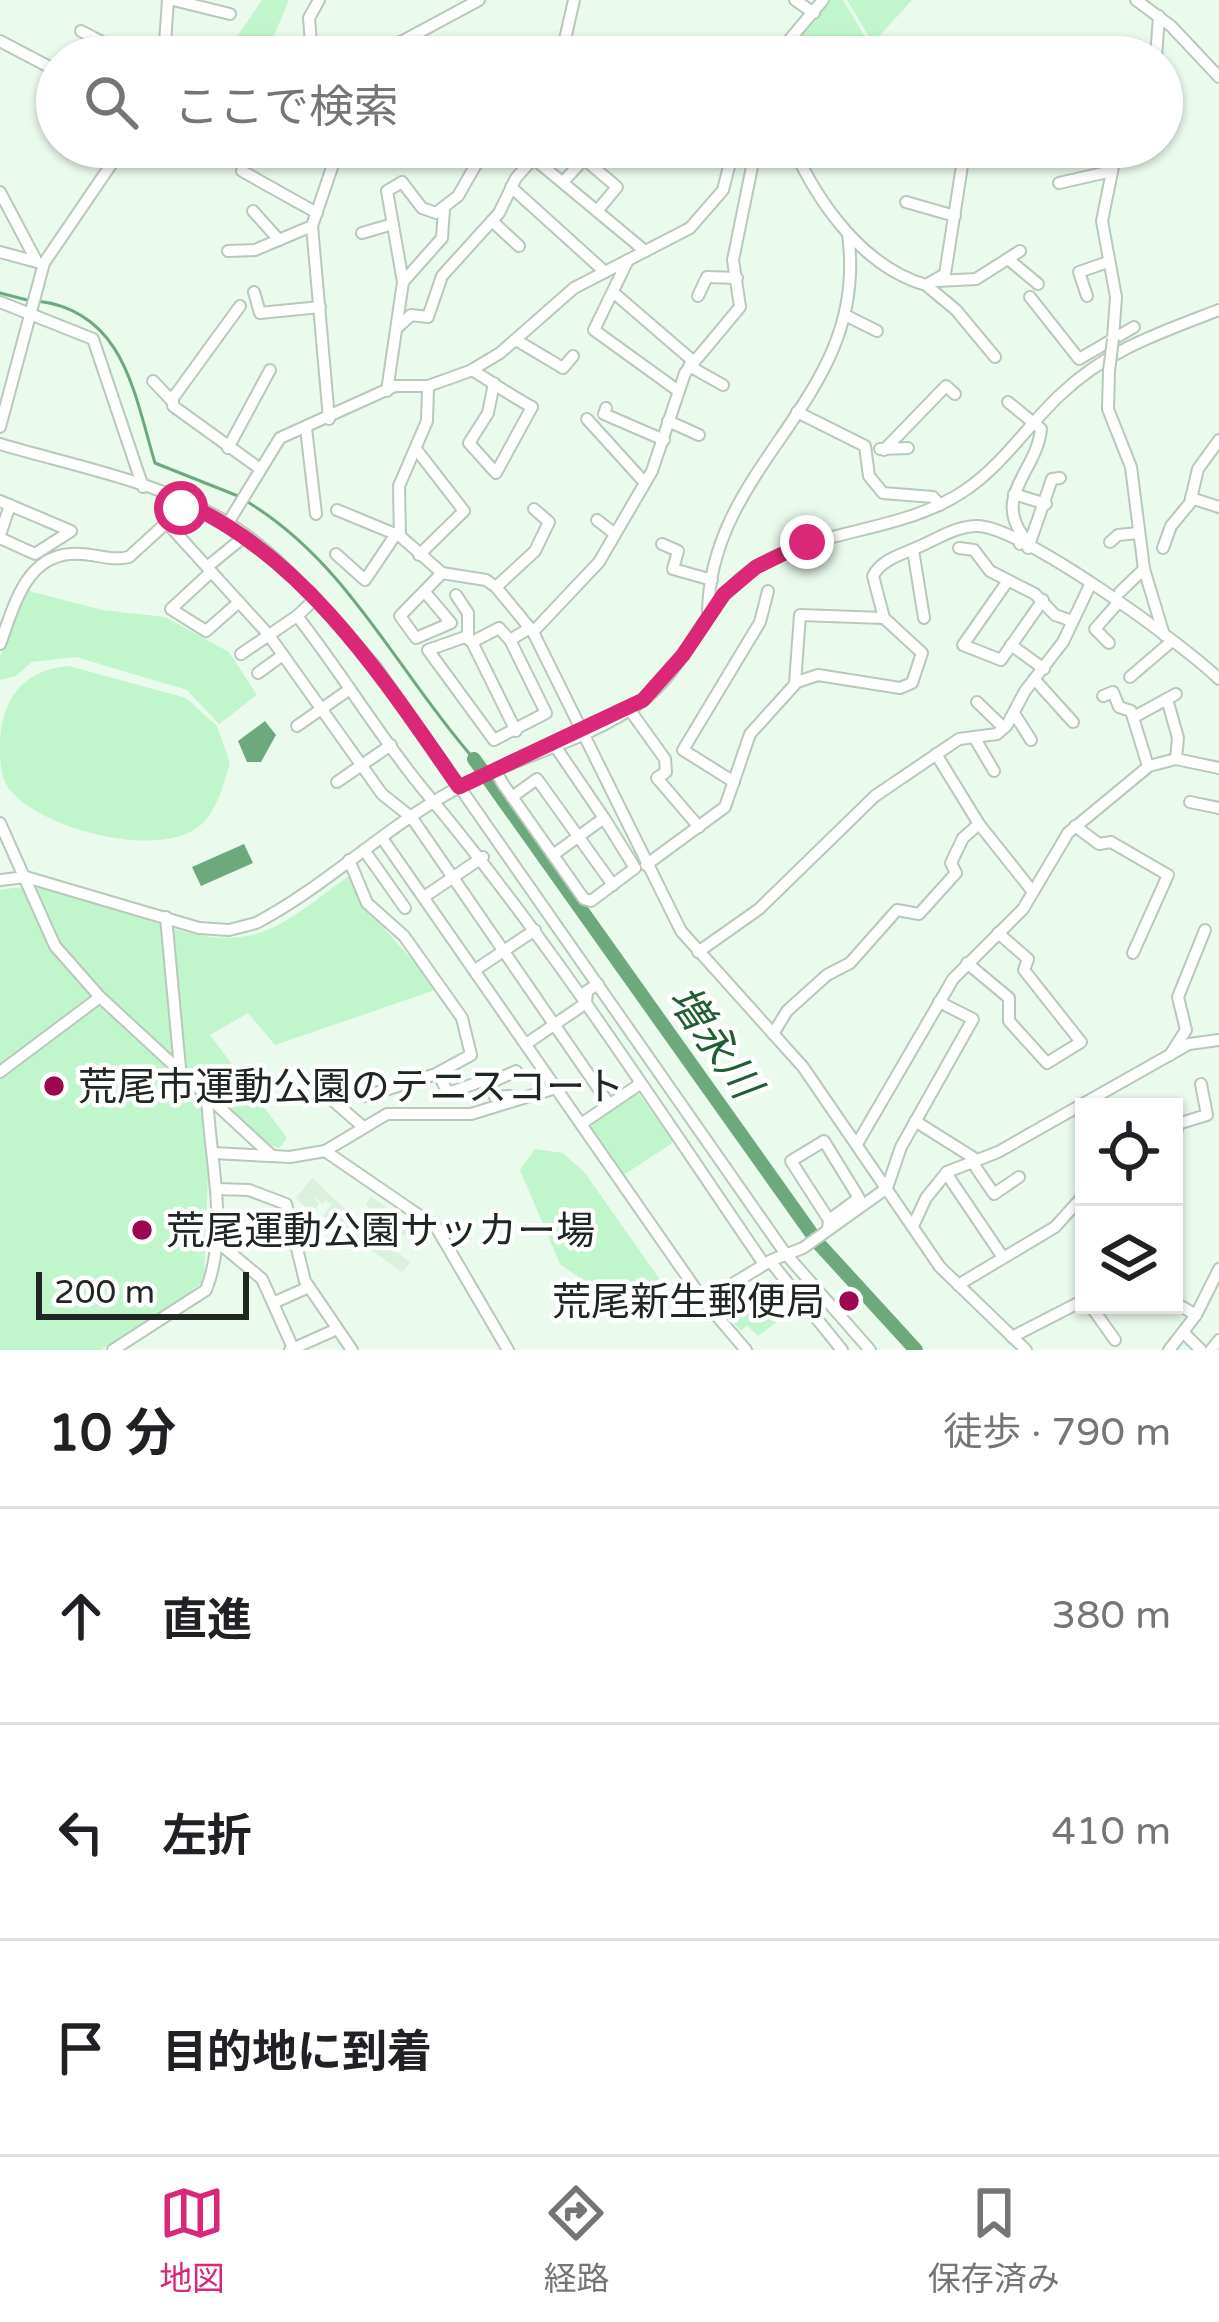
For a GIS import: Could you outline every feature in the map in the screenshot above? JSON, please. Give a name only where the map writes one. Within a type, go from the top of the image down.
[{"type":"street","points":[[167,36],[171,0],[230,14]]},
{"type":"street","points":[[310,36],[309,18],[319,0]]},
{"type":"street","points":[[412,36],[479,0]]},
{"type":"street","points":[[566,36],[574,0]]},
{"type":"street","points":[[795,0],[814,13]]},
{"type":"street","points":[[794,36],[823,0]]},
{"type":"street","points":[[1136,0],[1155,8],[1181,36]]},
{"type":"street","points":[[81,31],[90,36]]},
{"type":"street","points":[[1183,38],[1219,77]]},
{"type":"street","points":[[0,41],[36,60]]},
{"type":"street","points":[[40,262],[108,168]]},
{"type":"street","points":[[329,419],[312,226],[335,168]]},
{"type":"street","points":[[403,282],[442,238],[444,209],[474,168]]},
{"type":"street","points":[[397,328],[411,315],[428,317],[442,276],[492,221],[526,168]]},
{"type":"street","points":[[545,168],[645,251]]},
{"type":"street","points":[[562,182],[575,168]]},
{"type":"street","points":[[595,168],[617,187],[597,211]]},
{"type":"street","points":[[228,523],[271,446],[387,391],[428,386],[472,370],[516,340],[574,288],[705,216],[723,190],[729,168]]},
{"type":"street","points":[[509,640],[532,630],[599,562],[645,483],[691,363],[740,307],[733,260],[752,168]]},
{"type":"street","points":[[802,168],[848,235],[885,264],[932,283],[994,351]]},
{"type":"street","points":[[932,283],[945,274],[960,168]]},
{"type":"street","points":[[1113,168],[1102,220],[1116,297],[1108,409],[1131,467],[1144,569],[1168,638]]},
{"type":"street","points":[[242,171],[317,213]]},
{"type":"street","points":[[1059,183],[1112,171]]},
{"type":"street","points":[[387,391],[403,282],[387,201],[394,184],[409,185],[429,212],[444,209]]},
{"type":"street","points":[[512,187],[605,272]]},
{"type":"street","points":[[0,192],[40,262],[0,427]]},
{"type":"street","points":[[906,202],[955,217]]},
{"type":"street","points":[[253,211],[279,240]]},
{"type":"street","points":[[492,221],[519,246]]},
{"type":"street","points":[[362,233],[393,224]]},
{"type":"street","points":[[228,251],[255,250],[312,226]]},
{"type":"street","points":[[708,615],[712,580],[740,506],[779,433],[814,393],[848,316],[854,277],[848,235]]},
{"type":"street","points":[[932,283],[976,279],[1019,251]]},
{"type":"street","points":[[0,252],[40,262]]},
{"type":"street","points":[[628,260],[594,330],[677,390]]},
{"type":"street","points":[[1008,260],[1038,284]]},
{"type":"street","points":[[1087,296],[1079,272],[1108,262]]},
{"type":"street","points":[[698,296],[707,277],[737,278]]},
{"type":"street","points":[[254,292],[260,313],[320,307]]},
{"type":"street","points":[[614,293],[691,363],[723,385]]},
{"type":"street","points":[[1030,297],[1079,359],[1134,327]]},
{"type":"street","points":[[0,302],[30,308],[93,339],[143,487]]},
{"type":"street","points":[[173,402],[240,306]]},
{"type":"street","points":[[0,880],[26,877],[216,931],[243,927],[277,912],[459,787],[629,710],[662,683],[708,615],[742,578],[780,554],[940,505],[980,480],[1032,425],[1120,348],[1219,310]]},
{"type":"street","points":[[848,316],[877,332]]},
{"type":"street","points":[[516,340],[563,368],[573,356]]},
{"type":"street","points":[[228,448],[270,370]]},
{"type":"street","points":[[472,370],[532,406],[496,473]]},
{"type":"street","points":[[884,450],[950,390],[938,375]]},
{"type":"street","points":[[153,381],[190,423],[259,468]]},
{"type":"street","points":[[494,383],[488,412],[469,443],[507,484]]},
{"type":"street","points":[[367,578],[398,535],[404,504],[399,486],[427,421],[428,386]]},
{"type":"street","points":[[1008,402],[1041,429],[1040,443],[1014,494],[1010,518],[1024,546]]},
{"type":"street","points":[[797,412],[866,446],[908,448]]},
{"type":"street","points":[[604,414],[664,440]]},
{"type":"street","points":[[587,419],[645,483]]},
{"type":"street","points":[[668,421],[700,435]]},
{"type":"street","points":[[306,428],[316,514]]},
{"type":"street","points":[[1163,548],[1191,498],[1198,469],[1219,440]]},
{"type":"street","points":[[0,444],[143,487],[228,523],[314,600],[375,666],[785,1252],[870,1350]]},
{"type":"street","points":[[866,446],[869,476],[883,493],[933,497],[940,505]]},
{"type":"street","points":[[416,449],[475,520]]},
{"type":"street","points":[[1024,546],[1046,504],[1052,479],[1060,478]]},
{"type":"street","points":[[1014,494],[1046,504]]},
{"type":"street","points":[[1191,498],[1219,507]]},
{"type":"street","points":[[5,503],[71,531],[34,554],[0,536],[5,503]]},
{"type":"street","points":[[0,644],[19,592],[43,562],[59,554],[129,557],[187,504]]},
{"type":"street","points":[[419,555],[463,507]]},
{"type":"street","points":[[337,509],[398,535],[442,573],[496,587],[532,630],[646,865],[698,952],[773,1034],[958,1285],[1026,1350]]},
{"type":"street","points":[[496,587],[535,551],[549,522],[534,509]]},
{"type":"street","points":[[597,520],[615,534]]},
{"type":"street","points":[[166,523],[268,635],[382,794],[412,818],[609,1104]]},
{"type":"street","points":[[646,865],[725,806],[757,722],[795,683],[818,675],[900,688],[913,683],[922,653],[884,618],[876,602],[873,576],[883,563],[976,526],[1024,546],[1119,598],[1219,680]]},
{"type":"street","points":[[1110,542],[1118,535],[1139,532]]},
{"type":"street","points":[[239,602],[206,631],[171,609],[245,536]]},
{"type":"street","points":[[662,544],[678,551],[673,569],[712,580]]},
{"type":"street","points":[[959,548],[974,550],[1007,582],[1043,600],[1055,615],[1072,621]]},
{"type":"street","points":[[913,550],[924,618]]},
{"type":"street","points":[[336,554],[378,589]]},
{"type":"street","points":[[1109,643],[1095,629],[1144,569]]},
{"type":"street","points":[[424,591],[451,623],[416,638],[400,616],[424,591],[442,573]]},
{"type":"street","points":[[1007,582],[963,645],[1001,660],[1043,600]]},
{"type":"street","points":[[698,952],[759,909],[861,807],[959,739],[997,734],[1004,728],[1090,585]]},
{"type":"street","points":[[734,782],[683,750],[742,656],[768,591]]},
{"type":"street","points":[[456,595],[468,613],[470,640],[516,731]]},
{"type":"street","points":[[241,654],[314,600]]},
{"type":"street","points":[[795,683],[800,614],[884,618]]},
{"type":"street","points":[[297,616],[391,745],[483,857],[767,1262],[842,1350]]},
{"type":"street","points":[[499,628],[509,640],[545,718],[494,740],[428,650],[499,628]]},
{"type":"street","points":[[1130,676],[1168,638]]},
{"type":"street","points":[[1012,645],[1044,668]]},
{"type":"street","points":[[258,673],[283,655]]},
{"type":"street","points":[[534,688],[556,676]]},
{"type":"street","points":[[1035,680],[1072,722]]},
{"type":"street","points":[[297,726],[350,689]]},
{"type":"street","points":[[1103,696],[1113,692],[1119,707],[1134,717],[1148,766]]},
{"type":"street","points":[[1134,717],[1171,696],[1178,738],[1176,760]]},
{"type":"street","points":[[977,702],[1004,728]]},
{"type":"street","points":[[629,710],[664,759],[666,772],[656,778],[699,827]]},
{"type":"street","points":[[1015,716],[1031,740]]},
{"type":"street","points":[[974,737],[994,771]]},
{"type":"street","points":[[338,782],[391,745]]},
{"type":"street","points":[[496,772],[584,899],[591,901],[634,863],[555,746]]},
{"type":"street","points":[[936,754],[979,824],[1033,892]]},
{"type":"street","points":[[857,1144],[939,1002],[1033,892],[1075,826],[1148,766],[1176,760],[1219,768]]},
{"type":"street","points":[[512,797],[565,764]]},
{"type":"street","points":[[537,779],[613,885]]},
{"type":"street","points":[[1190,802],[1219,808]]},
{"type":"street","points":[[554,855],[604,818]]},
{"type":"street","points":[[0,824],[55,946],[100,997],[271,1155]]},
{"type":"street","points":[[773,1034],[787,1011],[827,975],[850,963],[897,910],[919,914],[956,874],[950,863],[963,838],[979,824]]},
{"type":"street","points":[[1075,826],[1099,844],[1111,842],[1168,875],[1133,953]]},
{"type":"street","points":[[382,838],[704,1301],[746,1350]]},
{"type":"street","points":[[364,850],[405,908]]},
{"type":"street","points":[[424,897],[483,857]]},
{"type":"street","points":[[349,860],[367,903],[404,936],[462,1018],[471,1055],[438,1073],[366,1096]]},
{"type":"street","points":[[166,916],[180,1068]]},
{"type":"street","points":[[1170,1054],[1186,1030],[1178,997],[1205,929]]},
{"type":"street","points":[[475,970],[535,930]]},
{"type":"street","points":[[998,933],[1028,959],[1009,998],[1009,1021],[1046,1063],[1081,1042],[1024,970]]},
{"type":"street","points":[[967,964],[1009,998]]},
{"type":"street","points":[[586,1004],[587,991],[598,984]]},
{"type":"street","points":[[0,1072],[100,997]]},
{"type":"street","points":[[827,1228],[887,1188],[915,1121],[973,1019],[939,1002]]},
{"type":"street","points":[[526,1044],[586,1004]]},
{"type":"street","points":[[913,1226],[926,1198],[946,1173],[1189,1044],[1219,1040]]},
{"type":"street","points":[[490,1083],[517,1071]]},
{"type":"street","points":[[438,1073],[448,1093],[488,1079],[495,1096],[519,1093],[524,1098]]},
{"type":"street","points":[[581,1124],[640,1084]]},
{"type":"street","points":[[1183,1122],[1208,1114],[1201,1084]]},
{"type":"street","points":[[399,1085],[406,1111]]},
{"type":"street","points":[[213,1153],[325,1151],[362,1126],[406,1111],[471,1114],[556,1088]]},
{"type":"street","points":[[113,1350],[206,1290],[216,1189],[206,1093]]},
{"type":"street","points":[[330,1098],[362,1126]]},
{"type":"street","points":[[915,1121],[974,1161],[994,1194],[1018,1177]]},
{"type":"street","points":[[704,1301],[785,1252],[803,1248],[827,1228],[859,1198],[824,1141],[791,1161],[827,1228]]},
{"type":"street","points":[[325,1151],[436,1227],[508,1350]]},
{"type":"street","points":[[946,1173],[1002,1256]]},
{"type":"street","points":[[216,1189],[249,1190],[286,1204],[309,1287],[352,1350]]},
{"type":"street","points":[[958,1285],[1055,1228],[1075,1205]]},
{"type":"street","points":[[1070,1211],[1075,1213]]},
{"type":"street","points":[[214,1239],[262,1280],[291,1349],[337,1329]]},
{"type":"street","points":[[1169,1350],[1196,1315],[1219,1269]]},
{"type":"street","points":[[273,1303],[309,1287]]},
{"type":"street","points":[[1183,1307],[1196,1315]]},
{"type":"street","points":[[1012,1337],[1075,1308]]},
{"type":"street","points":[[1096,1314],[1115,1340]]},
{"type":"street","points":[[1184,1333],[1201,1350]]},
{"type":"street","points":[[1211,1350],[1219,1340]]},
{"type":"shaded area","points":[[262,0],[289,0],[274,36],[237,36]]},
{"type":"shaded area","points":[[826,0],[843,0],[865,36],[797,36]]},
{"type":"shaded area","points":[[847,0],[912,0],[879,36],[869,36]]},
{"type":"shaded area","points":[[25,590],[102,610],[165,617],[229,652],[257,695],[219,724],[187,690],[76,657],[32,662],[16,676],[0,680],[0,657]]},
{"type":"shaded area","points":[[69,666],[186,698],[217,726],[230,763],[217,802],[204,822],[185,834],[161,840],[103,836],[47,817],[9,789],[2,773],[0,745],[10,701],[39,673]]},
{"type":"shaded area","points":[[265,721],[276,735],[261,762],[247,762],[238,741]]},
{"type":"shaded area","points":[[244,844],[253,863],[201,886],[192,867]]},
{"type":"shaded area","points":[[352,874],[363,905],[438,989],[275,1045],[248,1013],[210,1035],[287,1138],[279,1148],[270,1145],[211,1091],[204,1281],[159,1316],[101,1350],[0,1350],[0,890],[64,892],[162,925],[225,938],[256,934],[281,924]]},
{"type":"shaded area","points":[[636,1090],[674,1142],[622,1176],[585,1122]]},
{"type":"shaded area","points":[[535,1149],[563,1153],[585,1173],[670,1294],[652,1302],[609,1282],[588,1284],[560,1264],[520,1170]]},
{"type":"shaded area","points":[[312,1178],[359,1222],[370,1209],[366,1204],[371,1196],[415,1228],[406,1237],[383,1221],[374,1233],[410,1263],[402,1272],[323,1216],[331,1205],[326,1200],[322,1204],[311,1193],[319,1204],[312,1213],[296,1198]]},
{"type":"shaded area","points":[[741,1287],[750,1300],[760,1292],[782,1318],[758,1336],[747,1325],[741,1331],[724,1312],[741,1301],[734,1291]]},
{"type":"waterway","points":[[0,293],[27,300]]},
{"type":"waterway","points":[[37,301],[66,308],[107,338],[131,384],[155,463],[238,496]]},
{"type":"waterway","points":[[246,501],[282,526],[343,587],[474,759]]},
{"type":"waterway","name":"増永川","points":[[474,759],[819,1244],[916,1350]]},
{"type":"place","name":"荒尾市運動公園のテニスコート","points":[[54,1086]]},
{"type":"place","name":"荒尾運動公園サッカー場","points":[[142,1230]]},
{"type":"place","name":"荒尾新生郵便局","points":[[849,1301]]},
{"type":"route","points":[[181,508],[187,504],[228,523],[314,600],[375,666],[459,787],[608,721],[643,700],[662,683],[724,594],[756,567],[807,542]]}]
